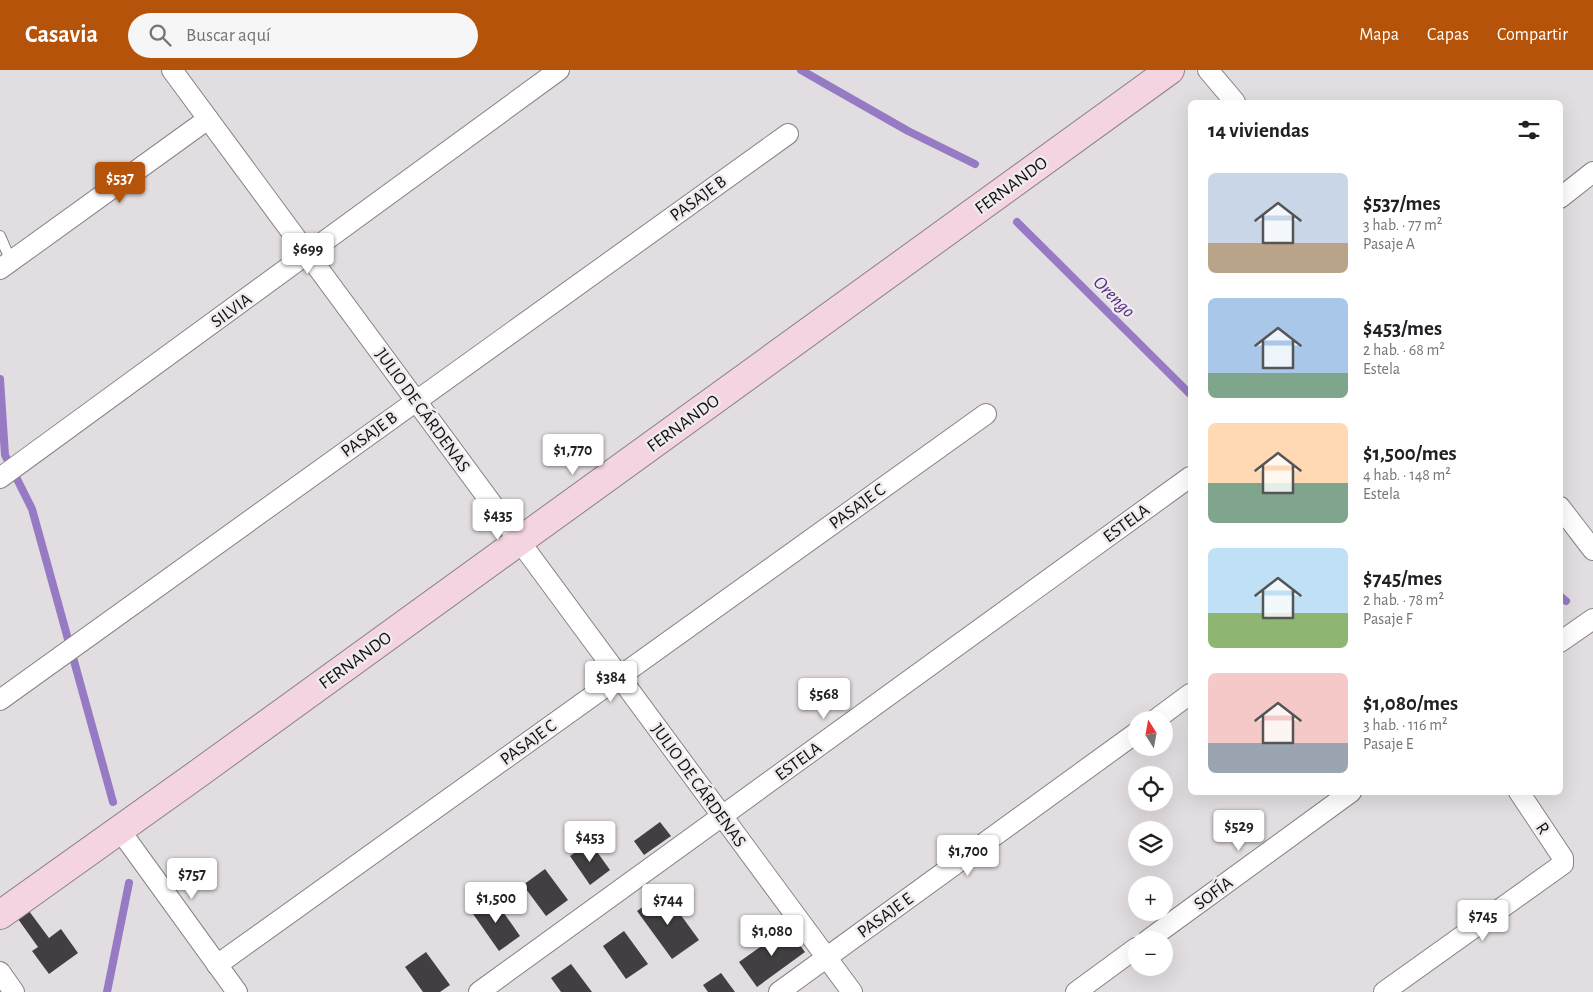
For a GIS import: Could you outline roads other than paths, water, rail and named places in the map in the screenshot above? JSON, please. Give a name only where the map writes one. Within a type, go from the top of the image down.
[{"type":"street","name":"JULIO DE CÁRDENAS","points":[[172,70],[852,992]]},
{"type":"street","name":"SILVIA","points":[[0,478],[560,70]]},
{"type":"street","name":"FERNANDO","points":[[0,914],[199,773],[1170,70]]},
{"type":"street","points":[[1208,70],[1233,100]]},
{"type":"street","points":[[6,265],[208,119]]},
{"type":"street","name":"PASAJE B","points":[[0,700],[788,134]]},
{"type":"street","points":[[1563,196],[1593,172]]},
{"type":"street","name":"PASAJE C","points":[[217,965],[986,414]]},
{"type":"street","name":"ESTELA","points":[[479,992],[1188,478]]},
{"type":"street","points":[[1563,511],[1593,550]]},
{"type":"street","points":[[1563,640],[1593,619]]},
{"type":"street","points":[[1167,711],[1188,695]]},
{"type":"street","name":"PASAJE E","points":[[779,992],[1128,739]]},
{"type":"street","name":"SOFÍA","points":[[1160,931],[1347,795]]},
{"type":"street","name":"R","points":[[1384,992],[1563,864],[1563,858],[1521,795]]},
{"type":"street","points":[[118,829],[237,992]]},
{"type":"street","points":[[1076,992],[1128,954]]},
{"type":"street","points":[[0,972],[14,992]]},
{"type":"lane","points":[[0,236],[6,265]]},
{"type":"waterway","name":"Orengo","points":[[801,70],[908,131],[975,164]]},
{"type":"waterway","name":"Orengo","points":[[1017,222],[1188,392]]},
{"type":"waterway","points":[[0,379],[5,455],[32,509],[113,802]]},
{"type":"waterway","points":[[107,992],[129,883]]}]
